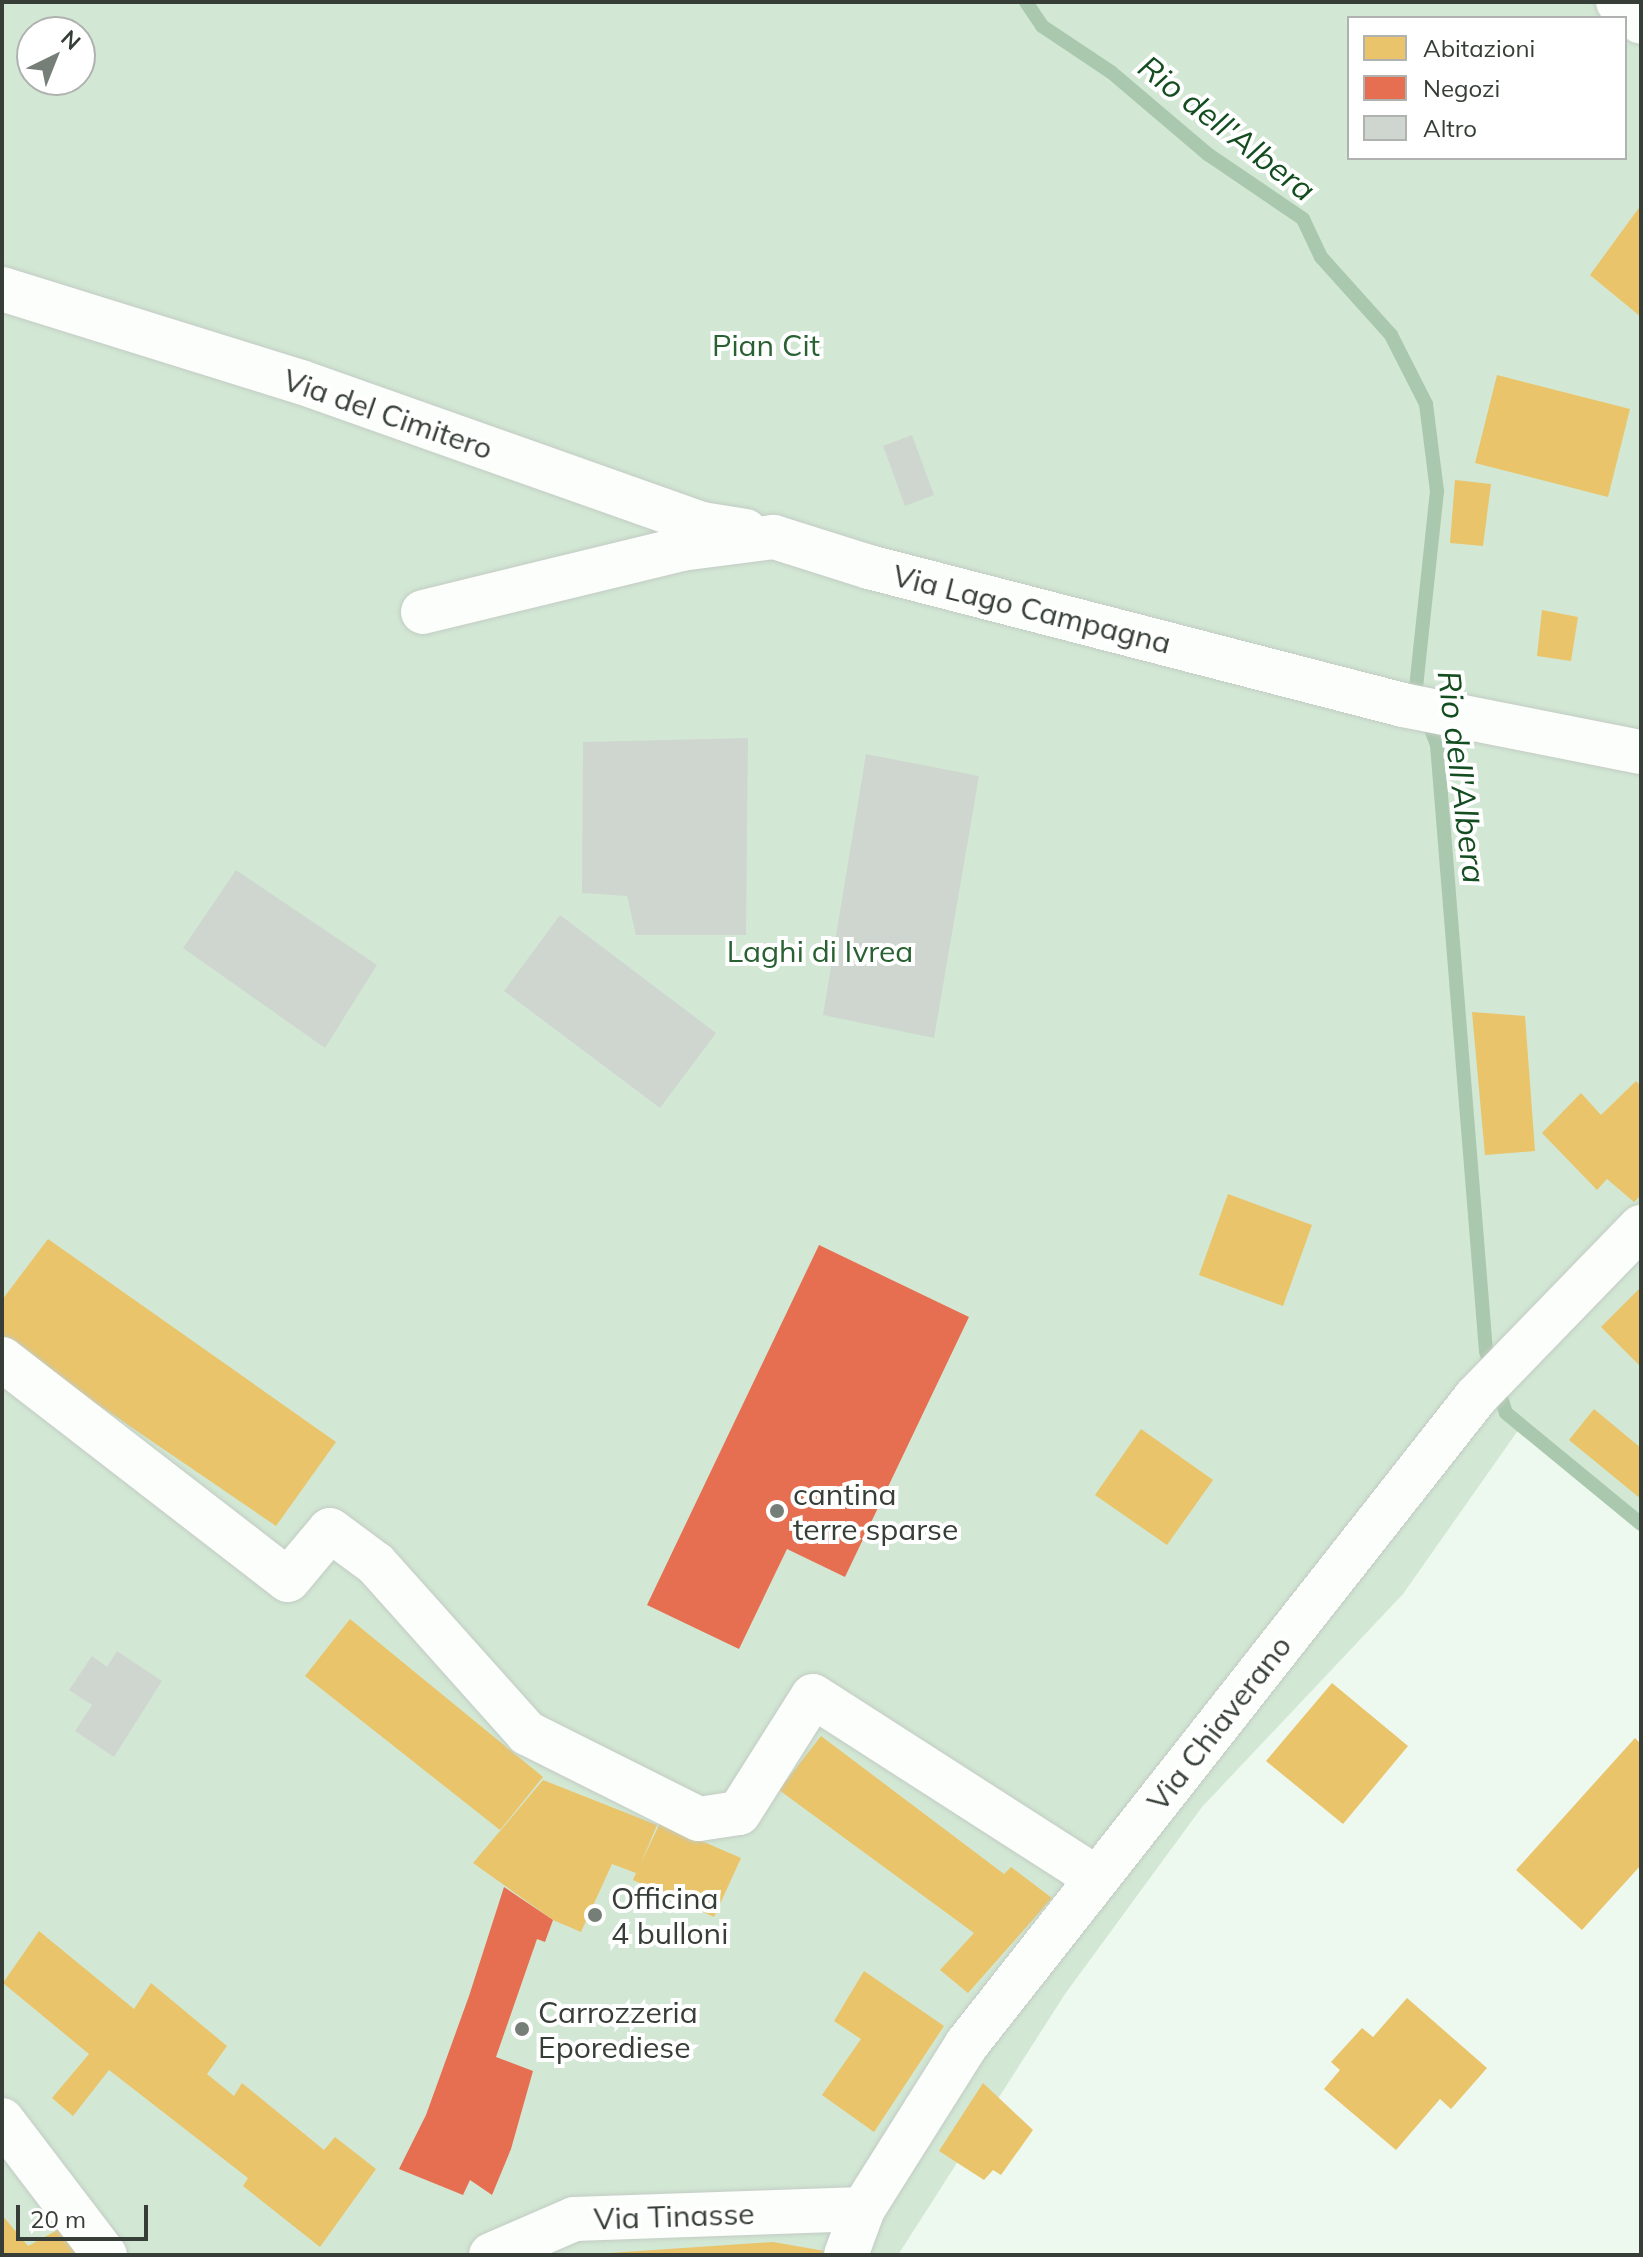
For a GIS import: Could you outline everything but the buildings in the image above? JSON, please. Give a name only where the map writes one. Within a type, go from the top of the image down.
[{"type":"street","points":[[1618,2],[1641,22]]},
{"type":"street","name":"Via del Cimitero","points":[[2,289],[301,382],[702,524],[774,537]]},
{"type":"street","name":"Via Lago Campagna","points":[[423,612],[681,549],[774,537],[869,567],[1403,705],[1641,752]]},
{"type":"street","name":"Via Chiaverano","points":[[846,2255],[863,2209],[967,2044],[1476,1397],[1641,1227]]},
{"type":"street","points":[[2,1359],[288,1580],[330,1530],[376,1564],[527,1733],[699,1819],[739,1813],[813,1696],[1097,1878]]},
{"type":"street","points":[[2,2120],[105,2255]]},
{"type":"street","name":"Via Tinasse","points":[[491,2255],[574,2219],[863,2209]]},
{"type":"green space","name":"Laghi di Ivrea","points":[[2,2],[1641,2],[1641,1527],[1519,1429],[1403,1594],[1202,1807],[1065,1994],[898,2255],[2,2255]]},
{"type":"waterway","name":"Rio dell'Albera","points":[[1026,2],[1042,26],[1111,72],[1209,155],[1303,219],[1321,257],[1391,335],[1426,404],[1437,491],[1416,689],[1437,745],[1486,1351],[1506,1413],[1641,1524]]},
{"type":"place","name":"cantina terre sparse","points":[[777,1511]]},
{"type":"place","name":"Officina 4 bulloni","points":[[595,1915]]},
{"type":"place","name":"Carrozzeria Eporediese","points":[[522,2029]]},
{"type":"park label","name":"Pian Cit","points":[[766,345]]}]
